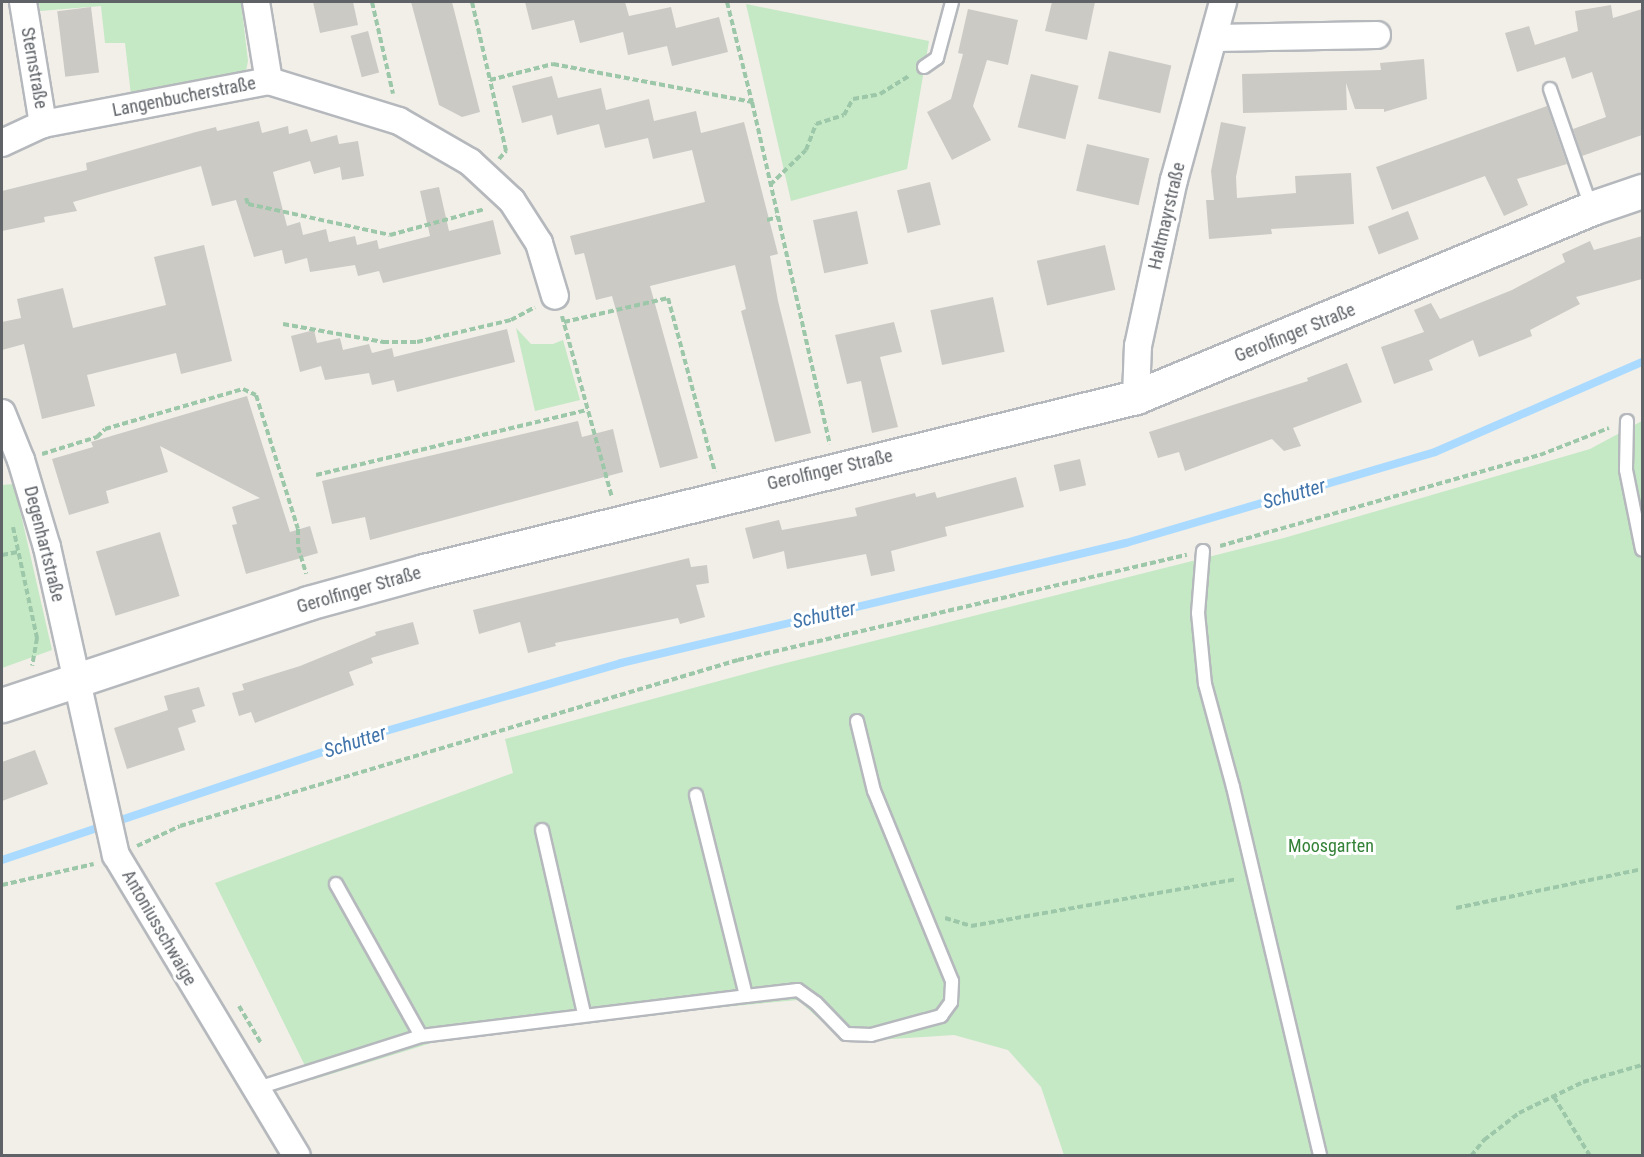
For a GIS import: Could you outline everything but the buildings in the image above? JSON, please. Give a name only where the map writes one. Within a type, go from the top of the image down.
[{"type":"street","name":"Sternstraße","points":[[2,143],[43,124],[23,2]]},
{"type":"street","points":[[256,2],[269,81]]},
{"type":"street","name":"Haltmayrstraße","points":[[1136,397],[1138,346],[1164,224],[1223,2]]},
{"type":"street","points":[[1215,38],[1377,35]]},
{"type":"street","name":"Langenbucherstraße","points":[[43,124],[269,81],[399,121],[470,162],[512,201],[539,243],[555,296]]},
{"type":"street","name":"Gerolfinger Straße","points":[[2,705],[73,665],[308,603],[614,503],[717,477],[1136,397],[1592,208],[1642,191]]},
{"type":"street","name":"Degenhartstraße","points":[[2,413],[21,460],[47,547],[73,665]]},
{"type":"street","name":"Antoniusschwaige","points":[[73,665],[103,808],[114,847],[255,1089],[297,1155]]},
{"type":"lane","points":[[924,67],[937,58],[952,2]]},
{"type":"lane","points":[[1550,89],[1592,208]]},
{"type":"lane","points":[[1627,421],[1626,471],[1642,549]]},
{"type":"lane","points":[[1203,551],[1198,613],[1205,684],[1255,876],[1320,1155]]},
{"type":"lane","points":[[255,1089],[422,1036],[584,1013],[798,990],[816,1003],[846,1034],[871,1035],[941,1016],[951,1002],[952,981],[874,791],[857,721]]},
{"type":"lane","points":[[696,795],[746,996]]},
{"type":"lane","points":[[542,830],[584,1013]]},
{"type":"lane","points":[[336,884],[422,1036]]},
{"type":"path","points":[[372,2],[399,121]]},
{"type":"path","points":[[472,2],[506,151],[486,177]]},
{"type":"path","points":[[727,2],[831,448]]},
{"type":"path","points":[[490,80],[553,64],[752,102]]},
{"type":"path","points":[[770,185],[795,165],[806,150],[816,124],[844,115],[853,99],[880,94],[924,67]]},
{"type":"path","points":[[246,198],[248,204],[390,235],[512,201]]},
{"type":"path","points":[[767,220],[778,217]]},
{"type":"path","points":[[282,324],[383,342],[417,342],[511,320],[555,296],[564,321],[614,503]]},
{"type":"path","points":[[564,321],[668,298],[717,477]]},
{"type":"path","points":[[21,460],[97,437],[105,429],[243,389],[256,395],[298,529],[298,547],[306,574]]},
{"type":"path","points":[[316,475],[587,410]]},
{"type":"path","points":[[2,885],[97,864],[114,847],[738,660],[1203,551],[1540,455],[1627,421]]},
{"type":"path","points":[[819,450],[841,446]]},
{"type":"path","points":[[12,521],[37,638],[32,666]]},
{"type":"path","points":[[2,555],[18,552]]},
{"type":"path","points":[[295,578],[318,571]]},
{"type":"path","points":[[22,670],[32,666],[73,665]]},
{"type":"path","points":[[1456,908],[1642,869]]},
{"type":"path","points":[[926,918],[952,918],[971,926],[1255,876]]},
{"type":"path","points":[[1471,1155],[1484,1140],[1519,1113],[1582,1082],[1642,1065]]},
{"type":"path","points":[[1554,1097],[1590,1155]]},
{"type":"green space","points":[[39,2],[241,2],[248,61],[246,71],[131,95],[125,43],[105,43],[101,6],[40,11]]},
{"type":"green space","points":[[746,4],[929,41],[907,169],[791,201]]},
{"type":"green space","points":[[516,328],[531,344],[553,344],[563,340],[580,400],[535,411]]},
{"type":"green space","name":"Moosgarten","points":[[1642,421],[1642,1155],[1064,1155],[1041,1087],[1008,1050],[954,1035],[845,1042],[798,1000],[584,1020],[441,1040],[312,1080],[215,883],[513,773],[505,739],[774,666],[1284,538],[1590,449]]},
{"type":"green space","points":[[14,484],[52,650],[2,668],[2,485]]},
{"type":"waterway","name":"Schutter","points":[[2,860],[379,733],[621,663],[1126,543],[1435,452],[1642,362]]}]
